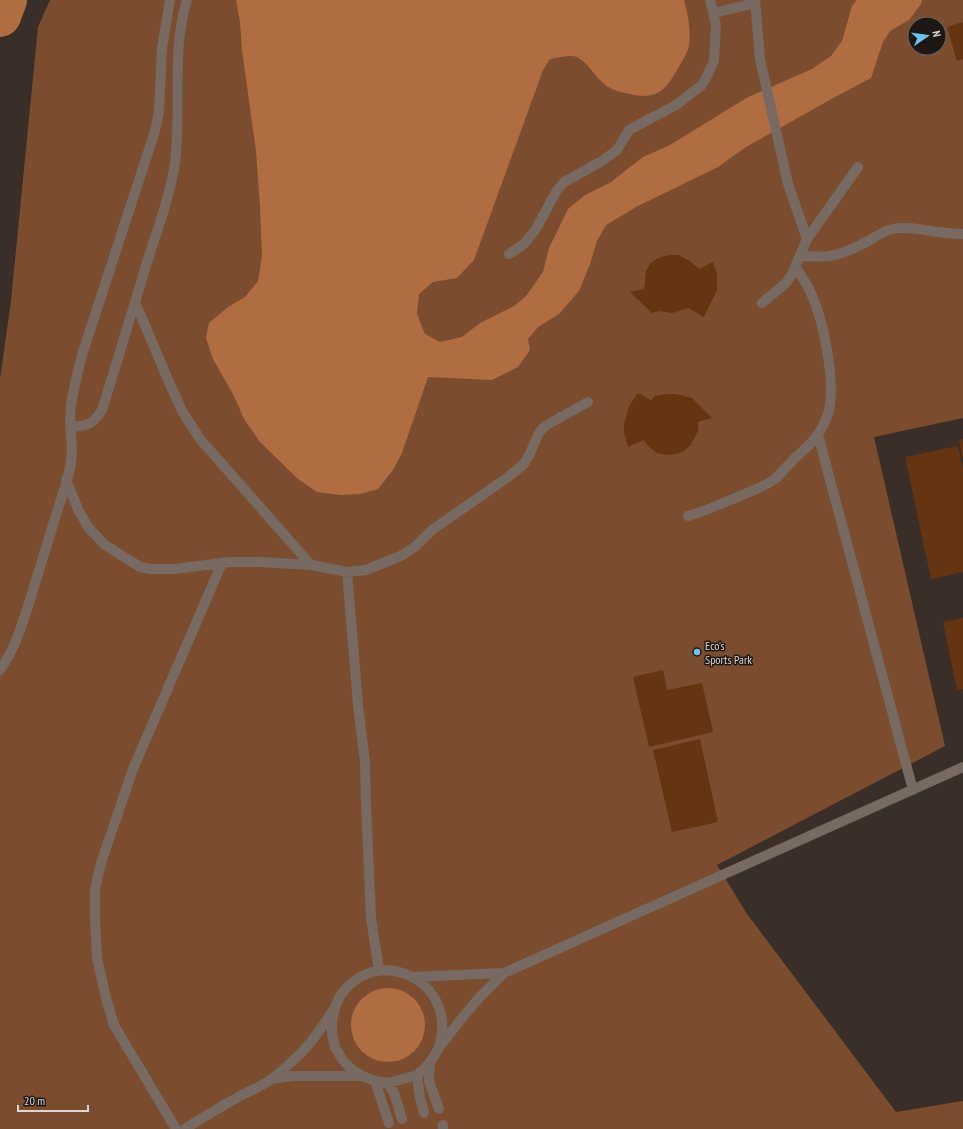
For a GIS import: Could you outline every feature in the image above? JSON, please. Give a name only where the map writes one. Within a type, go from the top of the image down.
[{"type":"lane","points":[[0,670],[6,662],[18,635],[44,556],[66,480],[72,450],[70,406],[82,355],[155,131],[159,111],[162,48],[170,0]]},
{"type":"lane","points":[[70,427],[90,424],[97,418],[102,410],[165,208],[174,171],[177,148],[178,64],[181,28],[187,0]]},
{"type":"lane","points":[[509,254],[524,244],[536,229],[557,190],[564,182],[602,161],[617,150],[629,130],[676,105],[702,85],[714,61],[716,25],[710,0]]},
{"type":"lane","points":[[714,13],[755,2],[760,60],[792,198],[807,238]]},
{"type":"lane","points":[[762,303],[786,283],[792,274],[807,238],[858,167]]},
{"type":"lane","points":[[800,255],[830,257],[846,252],[882,232],[893,229],[910,228],[963,234]]},
{"type":"lane","points":[[688,516],[704,512],[760,487],[774,479],[810,446],[818,435],[828,413],[830,383],[828,355],[822,324],[816,302],[804,278],[795,267]]},
{"type":"lane","points":[[135,302],[182,411],[200,439],[311,565]]},
{"type":"lane","points":[[66,480],[78,509],[88,527],[105,545],[140,567],[151,569],[175,569],[222,563],[259,562],[311,565],[347,572],[366,570],[403,555],[416,546],[432,530],[508,477],[524,464],[539,433],[545,426],[588,402]]},
{"type":"lane","points":[[818,435],[913,790]]},
{"type":"lane","points":[[176,1129],[114,1024],[106,998],[98,958],[95,918],[95,889],[101,863],[133,769],[222,563]]},
{"type":"lane","points":[[347,572],[358,705],[366,762],[366,804],[371,918],[379,972]]},
{"type":"lane","points":[[335,1008],[332,1021],[332,1034],[335,1047],[342,1059],[351,1069],[362,1076],[375,1081],[388,1083],[417,1075],[430,1062],[440,1046],[478,999],[504,973],[963,767]]},
{"type":"lane","points":[[185,1129],[208,1114],[271,1079],[300,1055],[315,1037],[335,1008],[341,995],[349,985],[360,977],[386,970],[412,976],[424,984],[439,1006],[443,1033],[440,1046]]},
{"type":"lane","points":[[412,976],[504,973]]},
{"type":"lane","points":[[430,1062],[428,1081],[438,1109]]},
{"type":"lane","points":[[417,1075],[424,1113]]},
{"type":"lane","points":[[271,1079],[293,1076],[362,1076]]},
{"type":"lane","points":[[375,1081],[389,1123]]},
{"type":"lane","points":[[388,1083],[394,1093],[402,1119]]},
{"type":"shaded area","points":[[50,0],[963,0],[963,418],[874,437],[945,746],[717,865],[747,914],[896,1112],[963,1101],[963,1129],[0,1129],[0,379],[11,301],[38,27]]},
{"type":"shaded area","points":[[236,0],[684,0],[688,16],[690,40],[688,48],[672,78],[662,90],[656,94],[643,96],[635,95],[610,88],[603,83],[581,59],[574,56],[550,59],[543,70],[474,260],[457,278],[433,282],[419,294],[417,314],[425,334],[440,342],[462,337],[480,323],[514,306],[526,296],[543,272],[549,248],[568,209],[585,195],[611,182],[643,157],[670,145],[748,97],[812,69],[831,56],[842,41],[852,6],[857,0],[922,0],[921,4],[912,16],[907,16],[907,21],[890,31],[883,42],[871,78],[746,147],[718,167],[636,207],[606,225],[597,241],[590,264],[579,291],[559,314],[538,327],[528,339],[530,350],[518,367],[492,380],[428,377],[402,453],[393,470],[378,489],[361,494],[341,495],[317,492],[298,479],[260,442],[244,419],[234,396],[213,359],[206,338],[209,323],[228,307],[245,297],[258,281],[262,256],[256,151],[242,50],[240,22]]},
{"type":"shaded area","points":[[388,988],[409,994],[419,1004],[425,1025],[419,1046],[409,1056],[388,1062],[367,1056],[357,1046],[351,1025],[357,1004],[367,994]]},
{"type":"building","points":[[963,22],[963,59],[957,61],[947,27]]},
{"type":"building","points":[[669,255],[678,255],[690,261],[699,269],[713,262],[717,274],[717,290],[704,317],[688,308],[672,313],[660,311],[652,313],[630,292],[644,289],[646,271],[650,264],[658,258]]},
{"type":"building","points":[[638,393],[651,400],[655,396],[667,394],[676,394],[692,398],[712,418],[698,422],[698,431],[691,445],[684,451],[677,454],[666,455],[657,453],[649,447],[644,440],[628,447],[624,433],[624,424],[629,406]]},
{"type":"building","points":[[963,439],[963,458],[962,458],[959,440]]},
{"type":"building","points":[[958,446],[963,470],[963,572],[931,579],[905,457]]},
{"type":"building","points":[[963,618],[963,689],[957,690],[943,622]]},
{"type":"building","points":[[663,670],[667,690],[702,683],[713,732],[649,747],[633,677]]},
{"type":"building","points":[[700,739],[718,822],[672,832],[653,750]]},
{"type":"waterway","points":[[0,16],[6,0]]},
{"type":"place","name":"Eco's Sports Park","points":[[697,652]]}]
